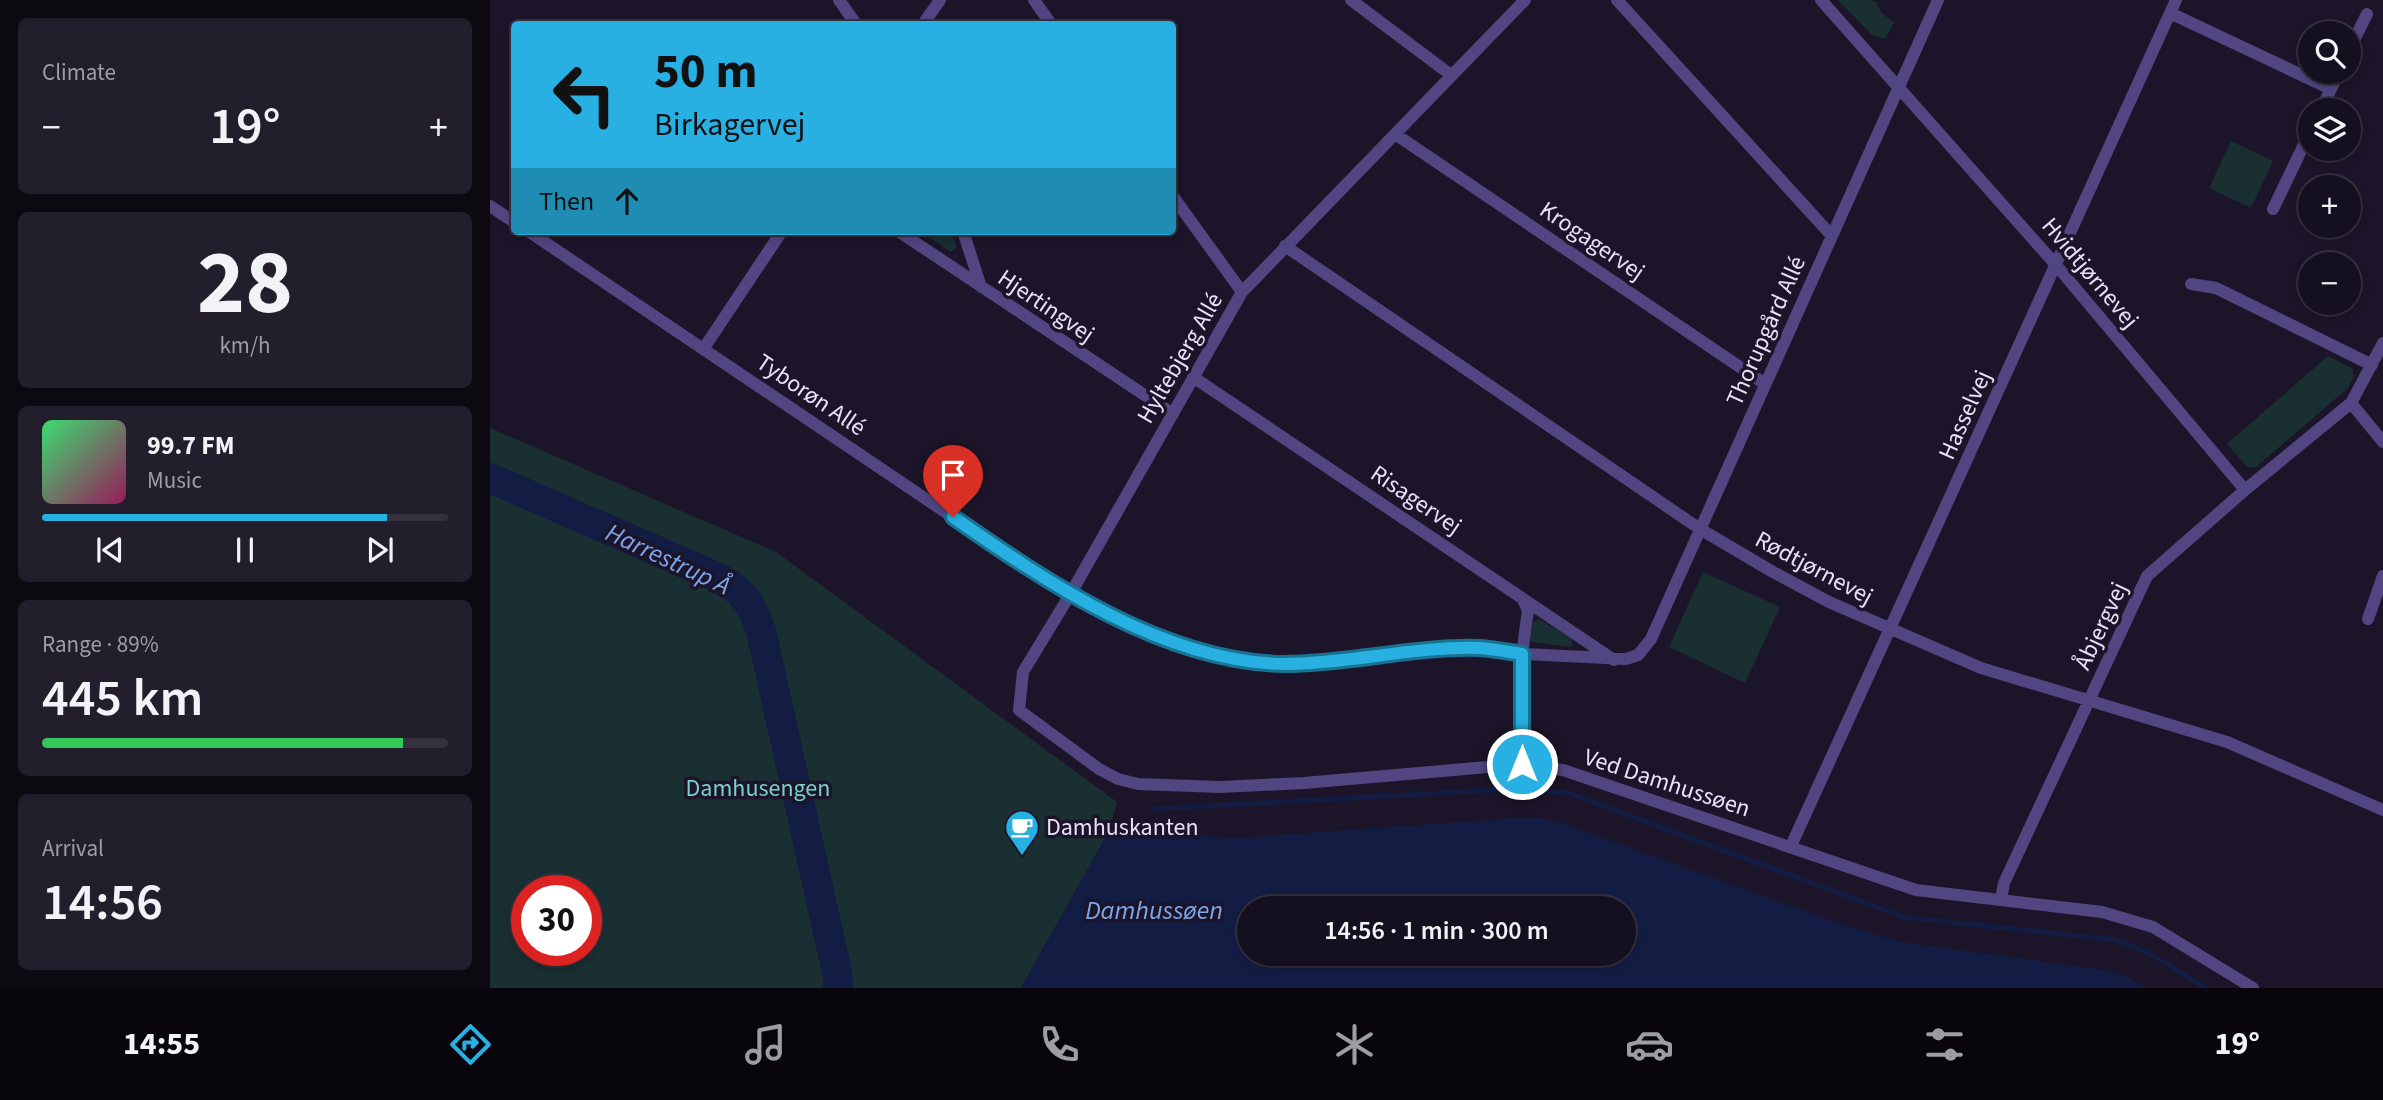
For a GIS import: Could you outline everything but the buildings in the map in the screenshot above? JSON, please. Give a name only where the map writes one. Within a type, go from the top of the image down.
[{"type":"street","points":[[839,0],[854,21]]},
{"type":"street","points":[[925,21],[940,0]]},
{"type":"street","points":[[1034,0],[1049,21]]},
{"type":"street","points":[[1352,0],[1451,75]]},
{"type":"street","name":"Hyltebjerg Allé","points":[[1020,710],[1023,672],[1071,593],[1242,292],[1525,0]]},
{"type":"street","points":[[1617,0],[1832,236]]},
{"type":"street","name":"Hvidtjørnevej","points":[[1821,0],[2056,264],[2245,490]]},
{"type":"street","name":"Thorupgård Allé","points":[[1614,660],[1638,654],[1651,639],[1938,0]]},
{"type":"street","name":"Hasselvej","points":[[1791,846],[2176,0]]},
{"type":"street","points":[[2170,13],[2331,89]]},
{"type":"street","points":[[2361,26],[2367,14]]},
{"type":"street","points":[[2327,98],[2333,84]]},
{"type":"street","name":"Krogagervej","points":[[1395,134],[1765,383]]},
{"type":"street","points":[[2273,209],[2298,157]]},
{"type":"street","points":[[1176,201],[1242,292]]},
{"type":"street","points":[[490,206],[511,220]]},
{"type":"street","name":"Tyborøn Allé","points":[[534,235],[972,530],[1071,593],[1140,631],[1232,658],[1282,664],[1481,648],[1522,654],[1614,660]]},
{"type":"street","points":[[704,348],[779,235]]},
{"type":"street","name":"Hjertingvej","points":[[904,235],[1172,414]]},
{"type":"street","points":[[964,235],[981,288]]},
{"type":"street","name":"Rødtjørnevej","points":[[1285,246],[1700,529],[1829,602],[1981,668],[2227,742],[2383,810]]},
{"type":"street","points":[[2191,284],[2216,288],[2372,366]]},
{"type":"street","name":"Åbjergvej","points":[[2001,899],[2004,883],[2147,576],[2245,490],[2351,403],[2383,343]]},
{"type":"street","name":"Risagervej","points":[[1193,377],[1614,660]]},
{"type":"street","points":[[2351,403],[2383,442]]},
{"type":"street","points":[[2368,619],[2383,576]]},
{"type":"street","points":[[1521,596],[1528,610],[1522,654],[1522,764]]},
{"type":"street","name":"Ved Damhussøen","points":[[1020,710],[1099,769],[1118,779],[1138,783],[1220,787],[1522,764],[1563,770],[1916,890],[2102,912],[2153,927],[2253,988]]},
{"type":"green space","points":[[1838,0],[1876,2],[1881,12],[1894,23],[1885,39],[1872,35]]},
{"type":"green space","points":[[2231,141],[2273,161],[2251,208],[2209,188]]},
{"type":"green space","points":[[926,235],[953,235],[956,248],[951,252]]},
{"type":"green space","points":[[2328,356],[2352,368],[2354,377],[2348,388],[2256,467],[2247,467],[2227,444]]},
{"type":"green space","name":"Damhusengen","points":[[490,428],[776,552],[1117,802],[1109,831],[1021,988],[490,988]]},
{"type":"green space","points":[[1703,572],[1780,607],[1745,683],[1669,647]]},
{"type":"green space","points":[[1539,619],[1571,638],[1573,646],[1532,642],[1530,639],[1533,622]]},
{"type":"water","name":"Damhussøen","points":[[1531,817],[1556,821],[1835,922],[1901,942],[2105,970],[2127,977],[2146,988],[1021,988],[1109,831],[1129,829],[1236,838]]},
{"type":"waterway","name":"Harrestrup Å","points":[[490,478],[719,578],[735,588],[746,600],[761,631],[838,977],[838,988]]},
{"type":"waterway","points":[[1154,809],[1513,789],[1568,793],[1904,917],[2115,940],[2150,955],[2205,988]]},
{"type":"place","name":"Damhuskanten","points":[[1022,857]]},
{"type":"route","points":[[953,517],[1071,593],[1140,631],[1232,658],[1282,664],[1481,648],[1522,654],[1522,764]]}]
